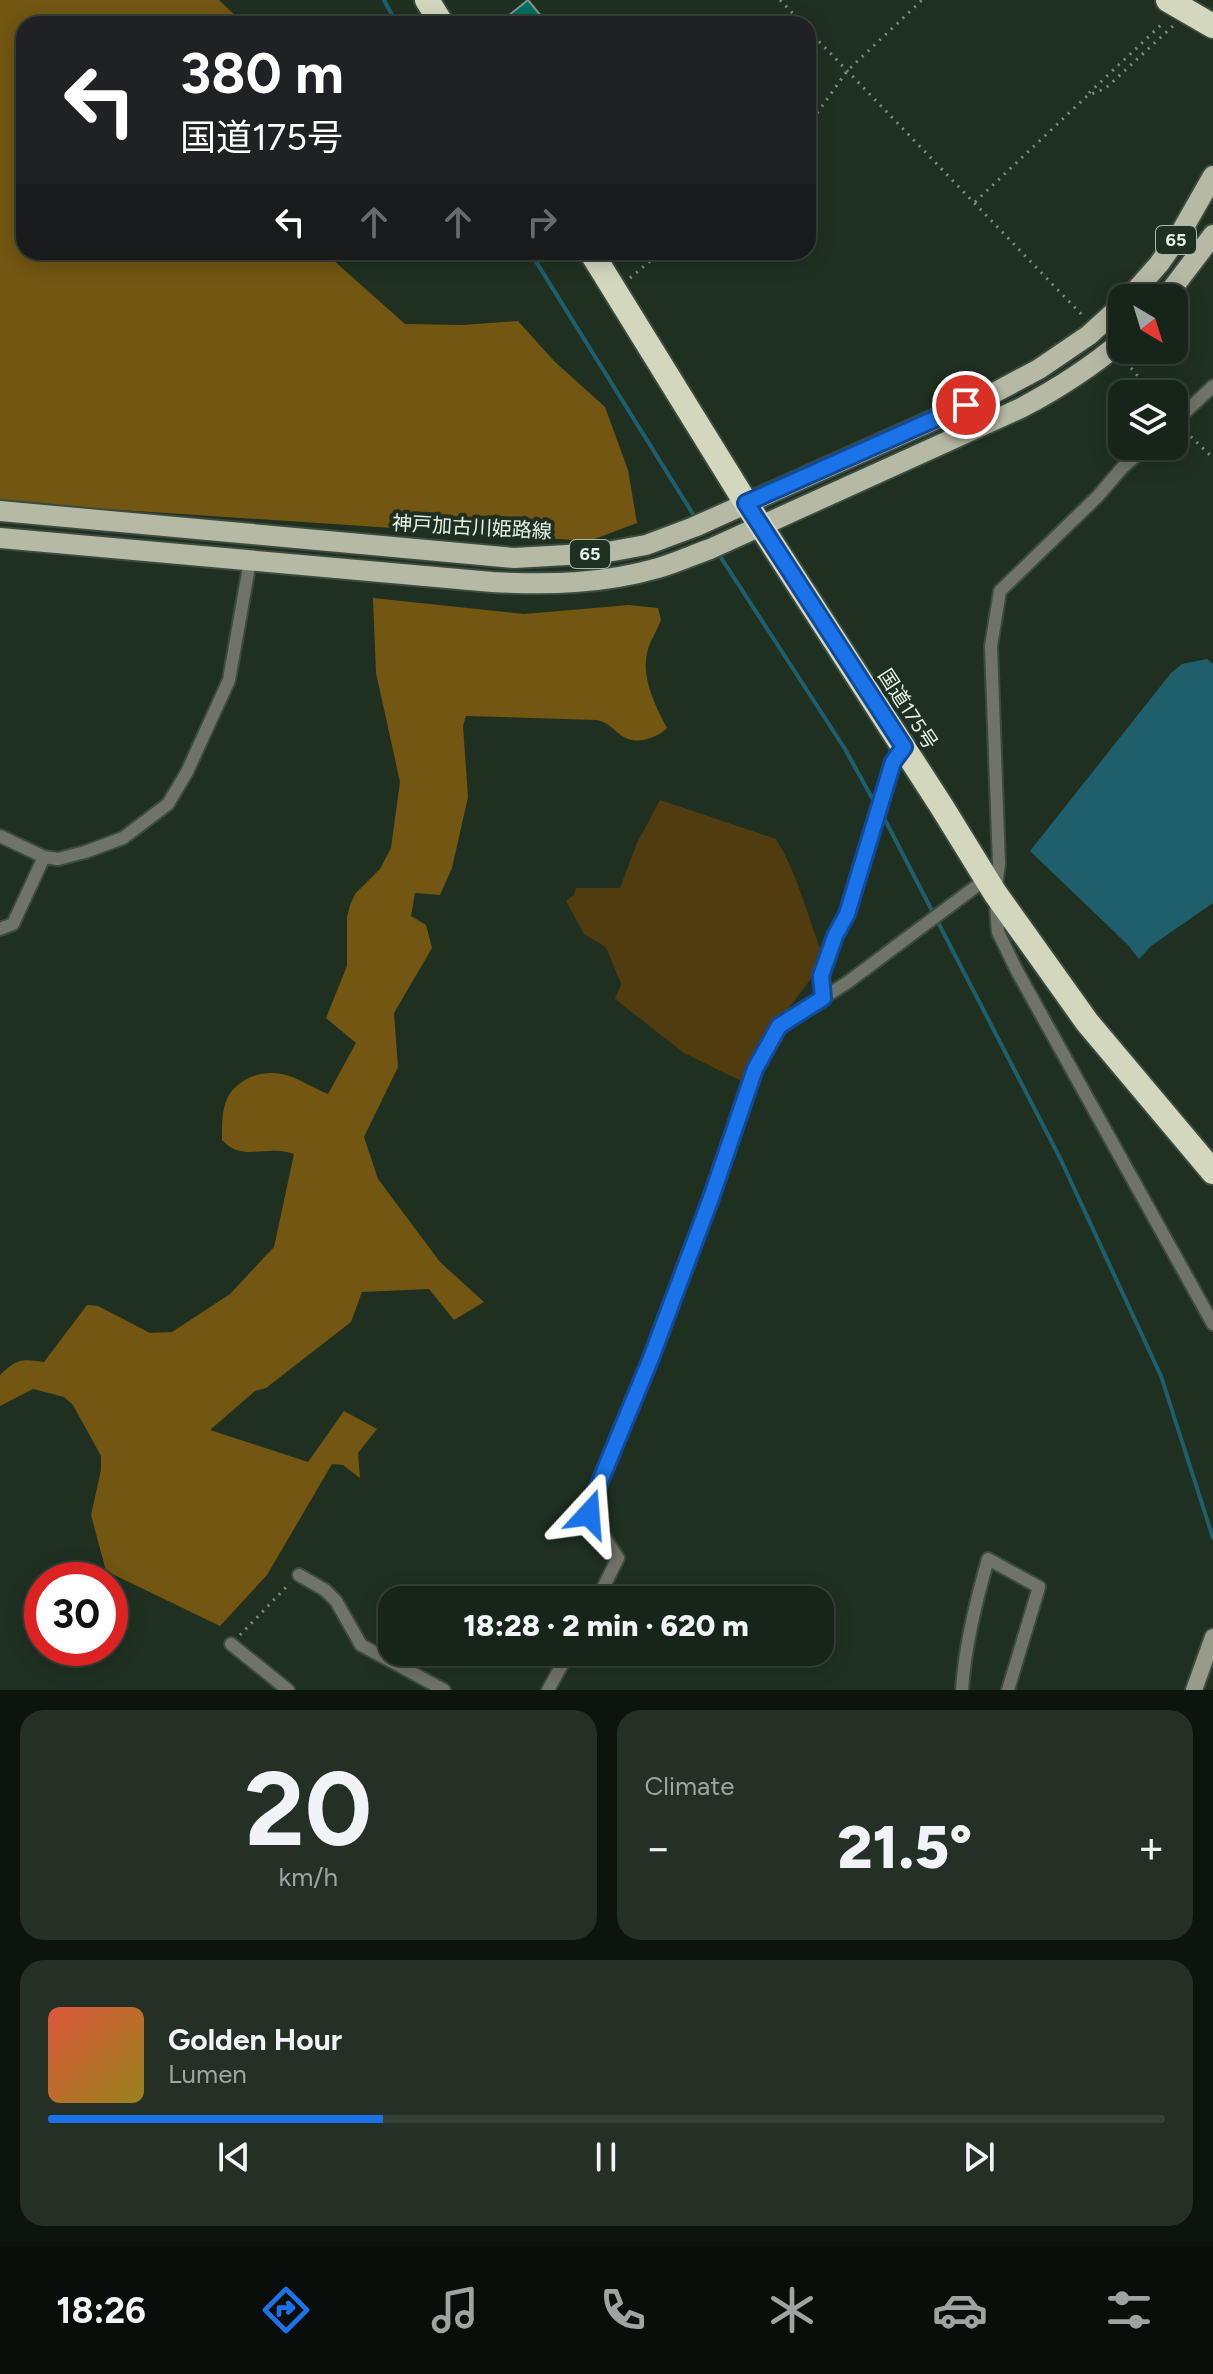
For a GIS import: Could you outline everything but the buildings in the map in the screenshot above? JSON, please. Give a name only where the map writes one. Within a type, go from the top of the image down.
[{"type":"highway","points":[[1173,12],[1213,26]]},
{"type":"highway","name":"国道175号","points":[[596,260],[746,503],[990,886],[1087,1022],[1213,1172]]},
{"type":"main road","name":"65","points":[[1141,284],[1166,254],[1213,176]]},
{"type":"main road","name":"65","points":[[1176,284],[1213,235]]},
{"type":"main road","name":"神戸加古川姫路線","points":[[0,511],[514,558],[602,553],[646,545],[694,527],[994,393],[1039,369],[1089,335],[1108,318]]},
{"type":"main road","name":"65","points":[[0,538],[492,582],[574,583],[658,568],[710,549],[1021,408],[1058,388],[1108,353]]},
{"type":"street","points":[[1188,410],[1213,386]]},
{"type":"street","points":[[1131,460],[1000,591],[991,646],[999,864],[990,886],[998,932],[1017,971],[1213,1324]]},
{"type":"street","points":[[0,836],[44,857],[58,859],[123,838],[168,804],[211,725],[229,680],[250,561]]},
{"type":"street","points":[[823,998],[821,976],[835,936],[847,914],[893,762],[904,747]]},
{"type":"street","points":[[0,929],[13,924],[44,857]]},
{"type":"street","points":[[604,1586],[618,1558],[589,1514],[592,1501],[651,1358],[755,1069],[779,1026],[990,886]]},
{"type":"street","points":[[962,1690],[971,1621],[988,1559],[1039,1587],[1008,1690]]},
{"type":"street","points":[[299,1575],[325,1590],[336,1601],[361,1645],[444,1690]]},
{"type":"street","points":[[1194,1690],[1213,1637]]},
{"type":"street","points":[[231,1644],[288,1690]]},
{"type":"street","points":[[548,1690],[561,1666]]},
{"type":"path","points":[[780,0],[795,16]]},
{"type":"path","points":[[816,115],[847,71],[922,0]]},
{"type":"path","points":[[975,202],[1173,12]]},
{"type":"path","points":[[1087,96],[1106,88],[1173,12]]},
{"type":"path","points":[[816,38],[1082,315]]},
{"type":"path","points":[[615,289],[651,260]]},
{"type":"path","points":[[1131,368],[1141,380]]},
{"type":"path","points":[[1188,434],[1213,458]]},
{"type":"path","points":[[231,1644],[299,1575]]},
{"type":"shaded area","points":[[0,0],[219,0],[236,16],[16,16],[16,260],[333,260],[405,324],[463,325],[518,321],[554,361],[605,407],[628,470],[637,523],[589,541],[0,502]]},
{"type":"shaded area","points":[[373,598],[524,614],[629,605],[658,608],[661,620],[648,649],[646,670],[654,700],[667,728],[658,735],[635,740],[596,720],[466,716],[463,726],[468,797],[452,868],[440,895],[415,893],[411,916],[426,925],[432,948],[394,1013],[398,1067],[364,1137],[378,1179],[440,1262],[484,1302],[454,1320],[429,1289],[362,1292],[351,1322],[266,1388],[255,1391],[210,1430],[308,1462],[344,1411],[377,1429],[358,1453],[360,1478],[343,1465],[332,1464],[267,1575],[220,1626],[128,1582],[128,1562],[104,1562],[91,1515],[101,1456],[73,1405],[64,1397],[33,1389],[0,1406],[0,1375],[20,1361],[44,1362],[87,1305],[98,1306],[150,1333],[172,1332],[230,1294],[274,1247],[294,1154],[284,1151],[247,1152],[230,1147],[222,1140],[222,1120],[226,1102],[234,1088],[262,1074],[288,1075],[328,1094],[356,1043],[326,1018],[347,966],[347,917],[350,905],[355,894],[380,869],[391,848],[400,782],[376,673]]},
{"type":"shaded area","points":[[660,800],[776,839],[797,883],[825,960],[780,1020],[745,1083],[684,1053],[615,999],[621,984],[606,947],[584,934],[566,901],[574,895],[576,888],[620,888],[637,843]]},
{"type":"water","points":[[1207,659],[1213,664],[1213,903],[1151,946],[1139,959],[1030,851],[1171,673],[1182,664]]},
{"type":"waterway","points":[[384,0],[393,16]]},
{"type":"waterway","points":[[535,260],[696,519]]},
{"type":"waterway","points":[[718,553],[845,749],[877,807]]},
{"type":"waterway","points":[[882,814],[1060,1158],[1161,1376],[1213,1538]]},
{"type":"route","points":[[589,1514],[711,1198],[755,1069],[779,1026],[823,998],[821,976],[835,936],[847,914],[885,784],[893,762],[904,747],[746,503],[966,405]]}]
